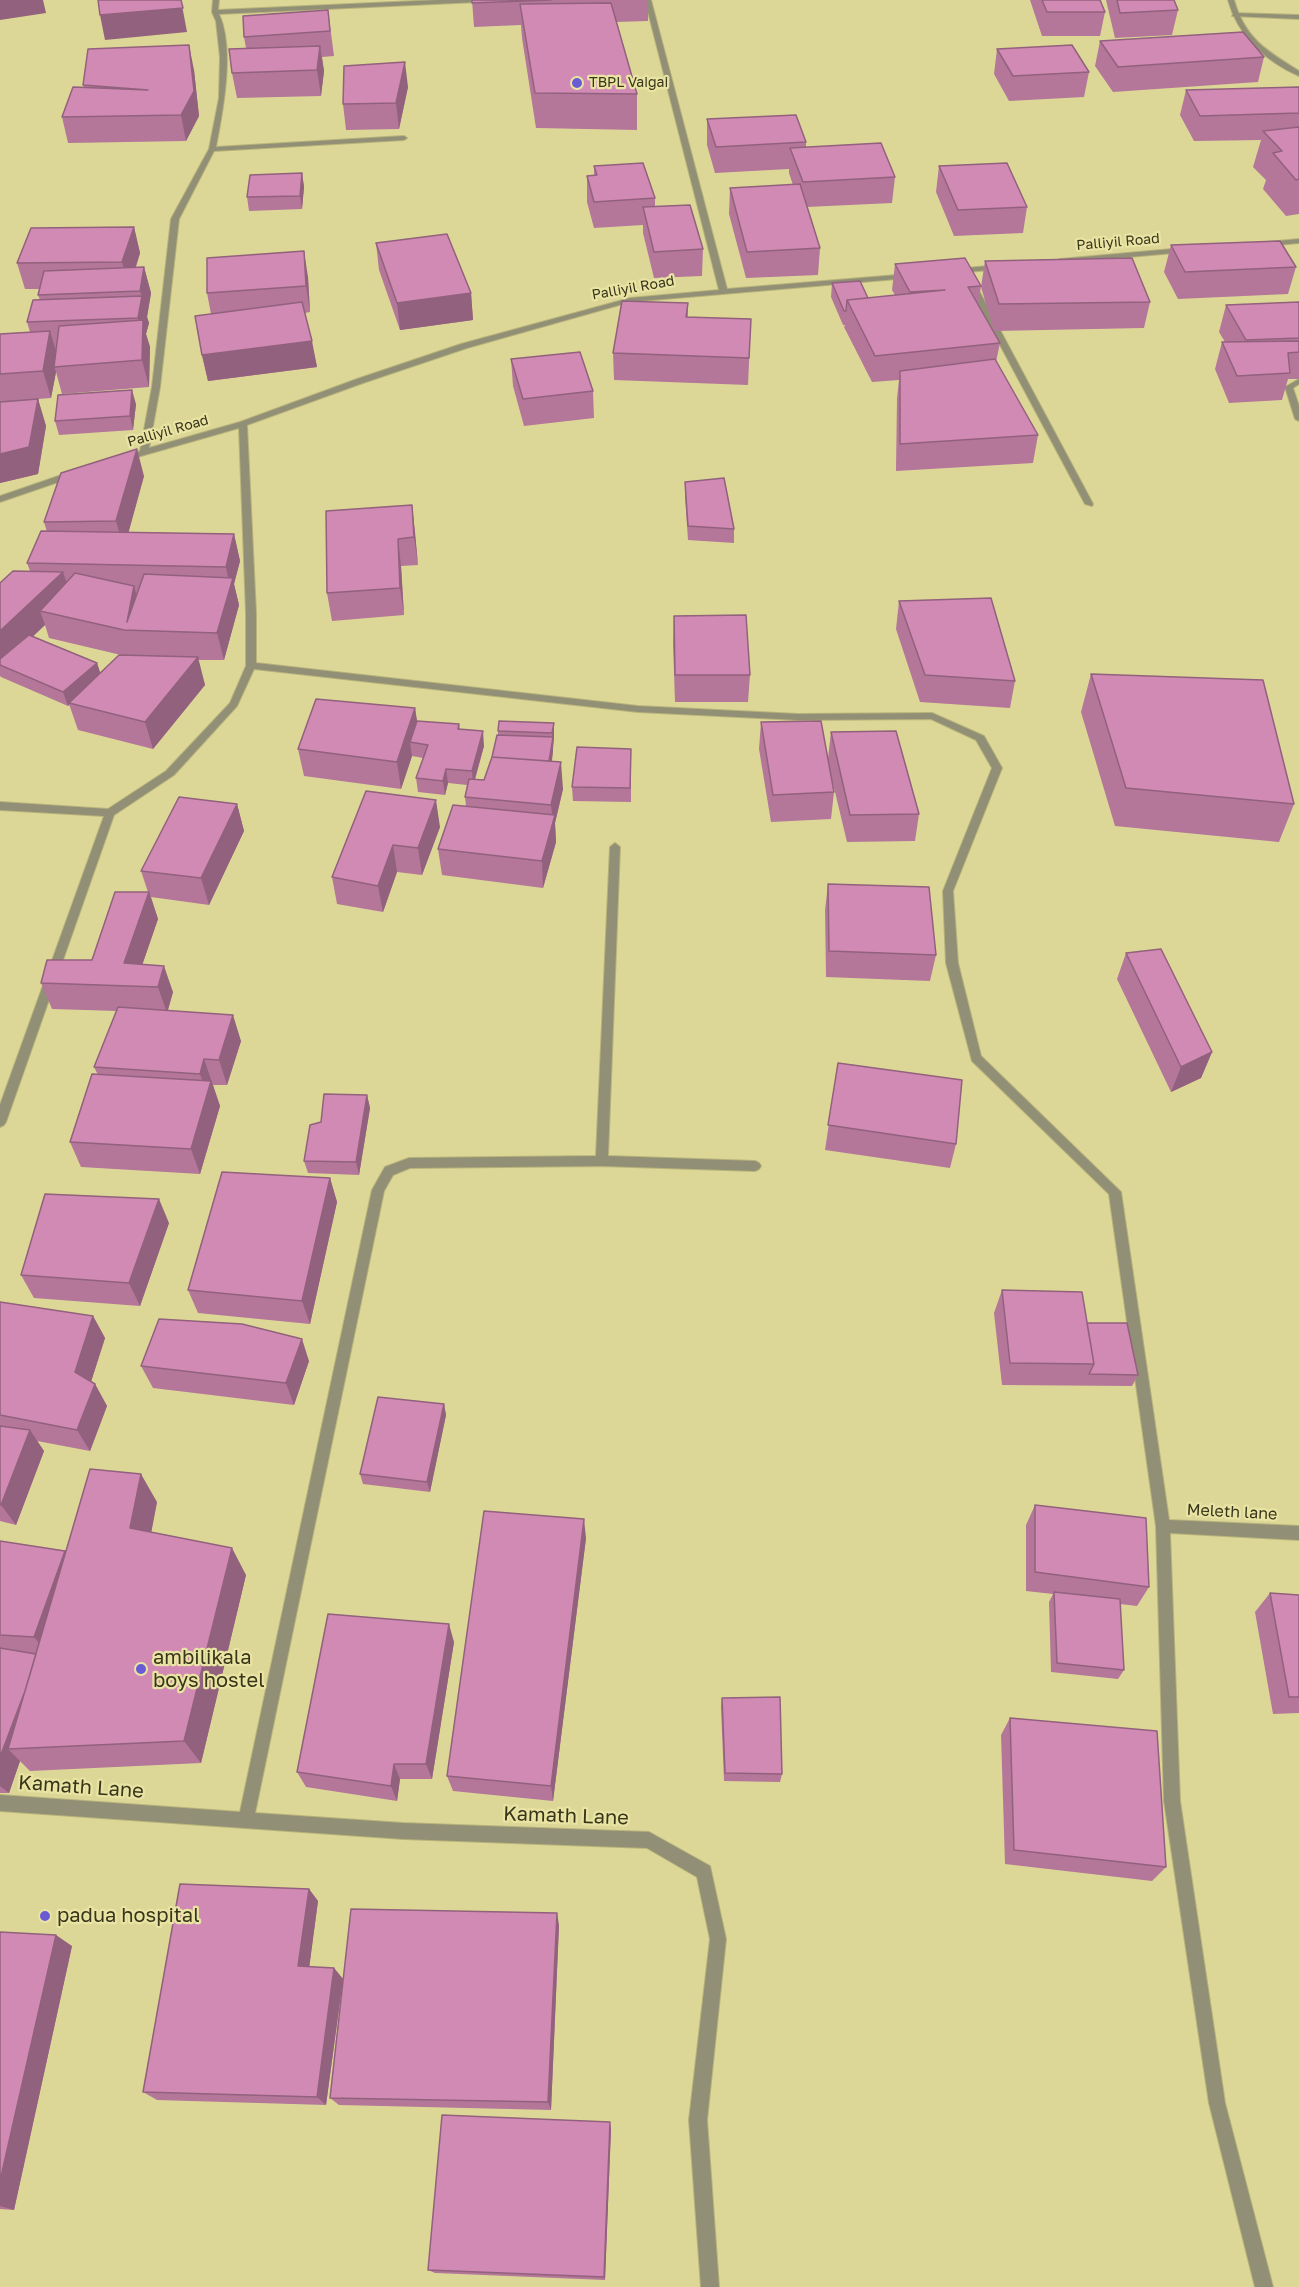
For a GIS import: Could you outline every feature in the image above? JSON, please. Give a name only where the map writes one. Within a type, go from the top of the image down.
[{"type":"street","points":[[144,452],[156,387],[175,219],[212,148],[222,98],[223,57],[219,21],[215,12],[216,0]]},
{"type":"street","points":[[215,12],[478,0]]},
{"type":"street","points":[[648,0],[723,290]]},
{"type":"street","points":[[1231,0],[1234,15],[1243,34],[1299,74]]},
{"type":"street","points":[[1234,15],[1299,17]]},
{"type":"street","points":[[212,148],[404,138]]},
{"type":"street","points":[[1252,246],[1299,241]]},
{"type":"street","name":"Palliyil Road","points":[[1046,262],[1194,250]]},
{"type":"street","points":[[942,273],[1003,267]]},
{"type":"street","points":[[964,270],[1089,504]]},
{"type":"street","name":"Palliyil Road","points":[[111,462],[243,424],[360,381],[574,314],[630,300],[723,290],[920,275]]},
{"type":"street","points":[[1299,381],[1288,387],[1299,419]]},
{"type":"street","points":[[0,1122],[110,813],[170,773],[234,704],[251,666],[243,424]]},
{"type":"street","points":[[0,499],[79,472]]},
{"type":"street","points":[[251,666],[639,709],[798,717],[932,716],[981,738],[997,768],[948,891],[952,963],[976,1058],[1115,1192],[1163,1526],[1172,1801],[1217,2103],[1264,2287]]},
{"type":"street","points":[[0,806],[110,813]]},
{"type":"street","points":[[602,1161],[615,847]]},
{"type":"street","points":[[246,1819],[378,1190],[389,1171],[409,1163],[602,1161],[755,1166]]},
{"type":"street","name":"Meleth lane","points":[[1163,1526],[1299,1533]]},
{"type":"street","name":"Kamath Lane","points":[[0,1803],[403,1831],[649,1840],[704,1872],[718,1939],[698,2120],[710,2287]]},
{"type":"building","points":[[98,0],[181,0],[183,8],[100,15]]},
{"type":"building","points":[[472,0],[551,0],[472,3]]},
{"type":"building","points":[[1042,0],[1100,0],[1105,12],[1047,12]]},
{"type":"building","points":[[1117,0],[1174,0],[1178,10],[1120,13]]},
{"type":"building","points":[[611,3],[637,94],[535,93],[520,4]]},
{"type":"building","points":[[328,10],[330,31],[244,37],[243,16]]},
{"type":"building","points":[[1243,32],[1264,57],[1118,67],[1100,41]]},
{"type":"building","points":[[189,45],[194,91],[181,115],[62,117],[73,87],[148,90],[83,85],[88,49]]},
{"type":"building","points":[[1072,45],[1089,72],[1013,76],[997,49]]},
{"type":"building","points":[[320,46],[317,70],[232,73],[229,49]]},
{"type":"building","points":[[405,62],[396,103],[343,104],[344,66]]},
{"type":"building","points":[[1299,87],[1299,113],[1200,116],[1186,90]]},
{"type":"building","points":[[796,115],[806,142],[716,147],[707,119]]},
{"type":"building","points":[[1299,127],[1299,179],[1296,180],[1273,153],[1282,151],[1263,131]]},
{"type":"building","points":[[881,143],[895,177],[803,182],[790,148]]},
{"type":"building","points":[[643,163],[655,198],[594,202],[587,176],[597,175],[594,166]]},
{"type":"building","points":[[1007,163],[1027,207],[958,210],[939,166]]},
{"type":"building","points":[[302,173],[300,196],[247,197],[250,175]]},
{"type":"building","points":[[800,184],[820,248],[747,252],[730,188]]},
{"type":"building","points":[[690,205],[703,249],[654,252],[643,207]]},
{"type":"building","points":[[134,227],[122,262],[17,263],[31,228]]},
{"type":"building","points":[[447,234],[471,293],[397,303],[376,243]]},
{"type":"building","points":[[1280,241],[1296,267],[1185,272],[1171,245]]},
{"type":"building","points":[[304,251],[306,286],[207,293],[207,258]]},
{"type":"building","points":[[965,258],[981,286],[968,287],[1000,343],[875,356],[847,300],[945,290],[910,292],[895,264]]},
{"type":"building","points":[[1132,258],[1150,302],[999,304],[985,261]]},
{"type":"building","points":[[144,267],[140,291],[38,295],[44,271]]},
{"type":"building","points":[[860,281],[868,298],[847,300],[846,311],[844,311],[832,283]]},
{"type":"building","points":[[142,296],[138,318],[27,322],[33,300]]},
{"type":"building","points":[[622,301],[688,303],[686,317],[751,319],[749,358],[613,353]]},
{"type":"building","points":[[302,302],[312,341],[202,355],[195,316]]},
{"type":"building","points":[[1299,302],[1299,338],[1246,340],[1226,305]]},
{"type":"building","points":[[143,320],[142,360],[54,367],[59,326]]},
{"type":"building","points":[[50,331],[43,371],[0,374],[0,334]]},
{"type":"building","points":[[1299,341],[1299,352],[1288,353],[1290,373],[1237,376],[1222,342]]},
{"type":"building","points":[[580,352],[593,391],[523,399],[511,359]]},
{"type":"building","points":[[995,359],[1038,435],[900,444],[900,371]]},
{"type":"building","points":[[132,390],[130,416],[55,421],[58,395]]},
{"type":"building","points":[[38,399],[29,447],[0,454],[0,402]]},
{"type":"building","points":[[137,449],[116,521],[44,522],[61,473]]},
{"type":"building","points":[[724,478],[734,529],[688,526],[685,482]]},
{"type":"building","points":[[412,505],[414,537],[398,539],[400,588],[327,593],[326,511]]},
{"type":"building","points":[[41,531],[234,534],[226,567],[27,563]]},
{"type":"building","points":[[13,571],[63,572],[0,631],[0,583]]},
{"type":"building","points":[[75,573],[134,586],[127,622],[144,574],[233,578],[217,633],[124,630],[40,611]]},
{"type":"building","points":[[991,598],[1015,681],[925,675],[899,601]]},
{"type":"building","points":[[746,615],[750,675],[675,675],[674,616]]},
{"type":"building","points":[[29,635],[97,663],[63,692],[0,665],[0,659]]},
{"type":"building","points":[[119,655],[198,657],[145,722],[69,703]]},
{"type":"building","points":[[1091,674],[1263,680],[1294,804],[1126,788]]},
{"type":"building","points":[[316,699],[415,708],[397,762],[298,749]]},
{"type":"building","points":[[417,721],[459,724],[458,729],[483,731],[472,771],[446,769],[443,781],[416,778],[428,745],[410,742]]},
{"type":"building","points":[[499,721],[554,723],[552,733],[498,731]]},
{"type":"building","points":[[821,721],[834,792],[773,795],[761,722]]},
{"type":"building","points":[[896,731],[919,814],[850,815],[831,732]]},
{"type":"building","points":[[497,735],[553,737],[549,761],[492,757]]},
{"type":"building","points":[[577,747],[631,749],[630,788],[572,787]]},
{"type":"building","points":[[492,757],[561,762],[551,805],[465,797],[469,779],[484,780]]},
{"type":"building","points":[[366,791],[436,800],[418,848],[393,845],[378,886],[332,877]]},
{"type":"building","points":[[179,797],[237,804],[201,878],[141,871]]},
{"type":"building","points":[[453,805],[555,815],[542,861],[438,849]]},
{"type":"building","points":[[828,884],[929,887],[936,955],[829,951]]},
{"type":"building","points":[[115,892],[149,892],[124,963],[164,966],[158,987],[41,983],[47,960],[92,960]]},
{"type":"building","points":[[1161,949],[1212,1052],[1181,1067],[1126,953]]},
{"type":"building","points":[[118,1007],[233,1015],[219,1060],[204,1059],[200,1074],[94,1067]]},
{"type":"building","points":[[838,1063],[962,1080],[956,1144],[828,1125]]},
{"type":"building","points":[[92,1074],[211,1081],[191,1149],[70,1142]]},
{"type":"building","points":[[324,1094],[367,1095],[356,1162],[304,1161],[310,1125],[321,1122]]},
{"type":"building","points":[[222,1172],[330,1178],[302,1301],[188,1290]]},
{"type":"building","points":[[45,1194],[159,1199],[129,1283],[21,1275]]},
{"type":"building","points":[[1002,1290],[1082,1292],[1094,1364],[1010,1363]]},
{"type":"building","points":[[0,1302],[93,1316],[75,1372],[95,1384],[77,1430],[0,1415]]},
{"type":"building","points":[[159,1319],[242,1324],[302,1339],[286,1383],[141,1366]]},
{"type":"building","points":[[1087,1323],[1127,1323],[1138,1375],[1089,1374],[1094,1364]]},
{"type":"building","points":[[378,1397],[444,1404],[427,1482],[360,1474]]},
{"type":"building","points":[[0,1426],[30,1430],[1,1505],[0,1505]]},
{"type":"building","name":"ambilikala boys hostel","points":[[90,1469],[141,1474],[130,1528],[232,1548],[184,1741],[8,1749]]},
{"type":"building","points":[[1035,1505],[1146,1518],[1149,1587],[1035,1572]]},
{"type":"building","points":[[484,1511],[584,1519],[551,1786],[447,1776]]},
{"type":"building","points":[[0,1541],[65,1551],[34,1637],[0,1635]]},
{"type":"building","points":[[1054,1592],[1120,1599],[1124,1670],[1057,1663]]},
{"type":"building","points":[[1270,1593],[1299,1595],[1299,1697],[1289,1697]]},
{"type":"building","points":[[328,1614],[449,1624],[426,1764],[394,1764],[391,1786],[297,1772]]},
{"type":"building","points":[[0,1648],[36,1654],[25,1691],[0,1757]]},
{"type":"building","points":[[780,1697],[782,1774],[725,1773],[722,1698]]},
{"type":"building","points":[[1010,1718],[1157,1731],[1166,1867],[1014,1850]]},
{"type":"building","points":[[180,1884],[309,1889],[298,1966],[334,1968],[317,2097],[143,2092]]},
{"type":"building","points":[[351,1909],[557,1913],[548,2102],[330,2098]]},
{"type":"building","points":[[0,1932],[56,1935],[0,2181]]},
{"type":"building","points":[[442,2115],[610,2122],[604,2277],[428,2270]]},
{"type":"place","name":"TBPL Vaigai","points":[[577,83]]},
{"type":"place","name":"ambilikala boys hostel","points":[[141,1669]]},
{"type":"place","name":"padua hospital","points":[[45,1916]]}]
